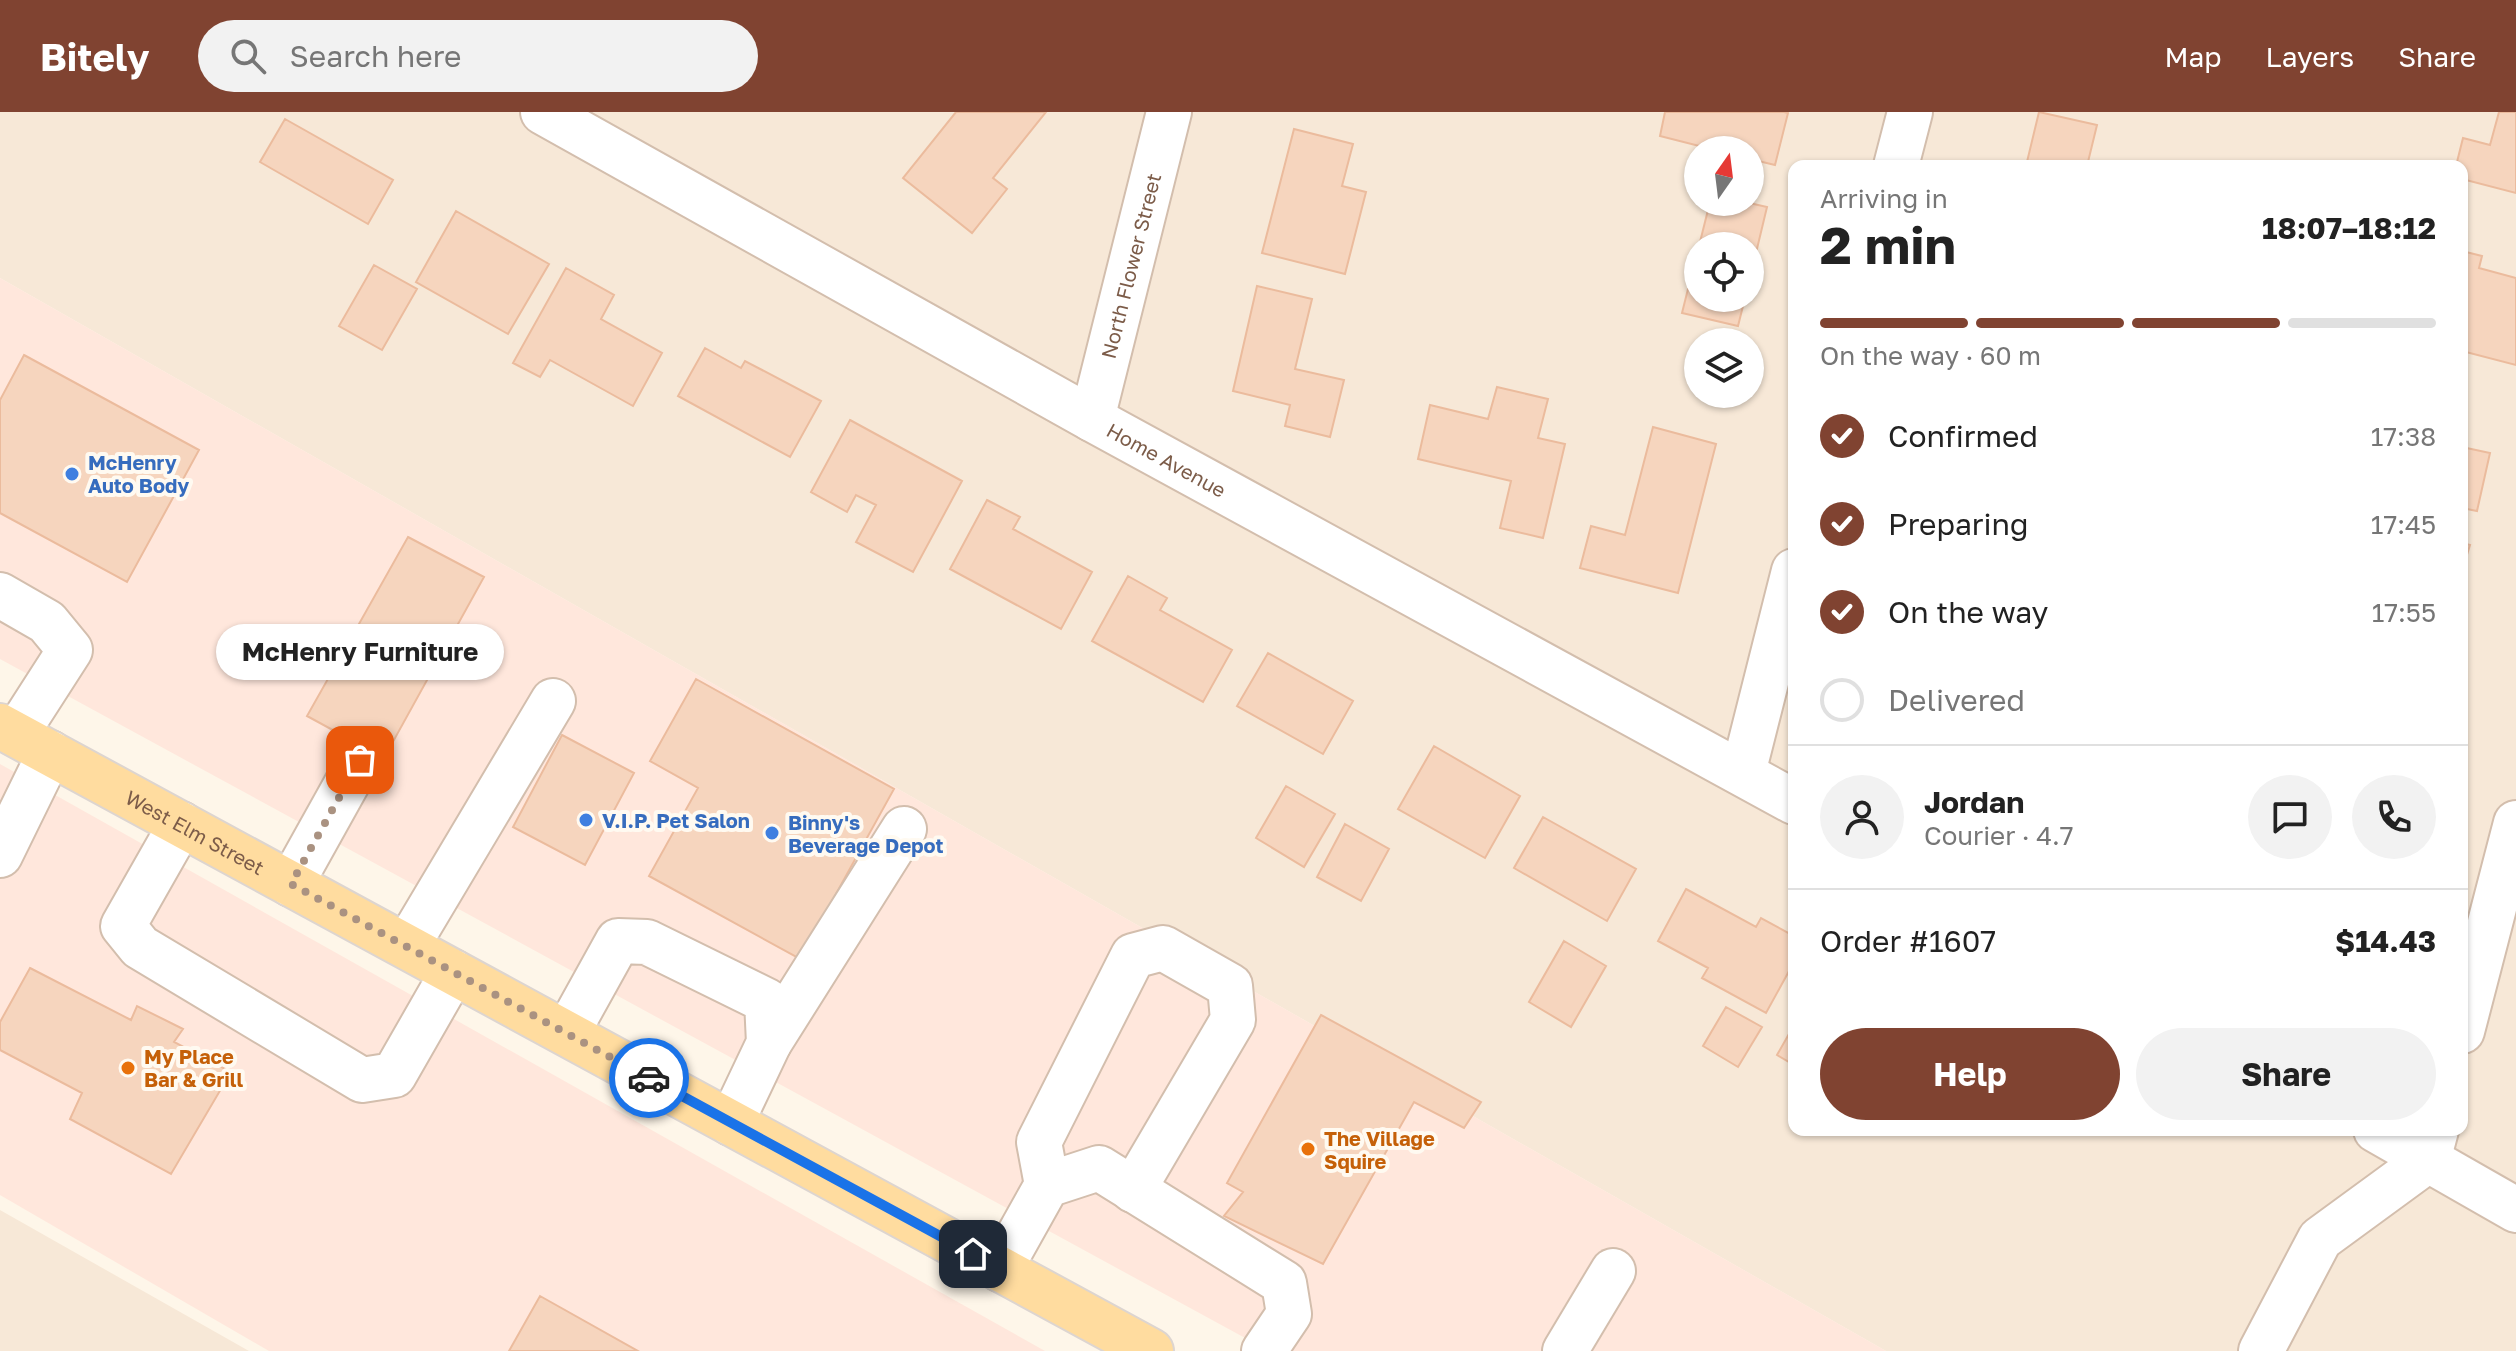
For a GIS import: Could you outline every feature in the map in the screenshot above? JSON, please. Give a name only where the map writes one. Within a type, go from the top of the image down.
[{"type":"main road","name":"West Elm Street","points":[[22,738],[1000,1269],[1129,1346]]},
{"type":"street","name":"Home Avenue","points":[[543,112],[1092,419],[1788,799]]},
{"type":"street","name":"North Flower Street","points":[[1092,419],[1169,112]]},
{"type":"street","points":[[1898,160],[1910,112]]},
{"type":"street","points":[[0,595],[47,622],[70,650],[22,738],[0,855]]},
{"type":"street","points":[[1743,773],[1788,595]]},
{"type":"street","points":[[407,946],[553,701]]},
{"type":"street","points":[[291,884],[360,760]]},
{"type":"street","points":[[2468,1008],[2516,823]]},
{"type":"street","points":[[181,824],[123,926],[140,947],[362,1080],[394,1075],[453,972]]},
{"type":"street","points":[[731,1123],[769,1043],[904,829]]},
{"type":"street","points":[[567,1033],[618,941],[647,942],[767,1001],[769,1043]]},
{"type":"street","points":[[1000,1269],[1047,1185],[1039,1142],[1133,956],[1163,948],[1230,986],[1233,1020],[1133,1190]]},
{"type":"street","points":[[2398,1136],[2432,1145],[2516,1210]]},
{"type":"street","points":[[2261,1351],[2320,1239],[2432,1145]]},
{"type":"street","points":[[1047,1185],[1099,1168],[1284,1283],[1289,1314],[1264,1351]]},
{"type":"street","points":[[1565,1351],[1613,1271]]},
{"type":"shaded area","points":[[0,112],[2516,112],[2516,1351],[1886,1351],[0,278]]},
{"type":"shaded area","points":[[0,278],[1886,1351],[1269,1351],[0,659]]},
{"type":"shaded area","points":[[0,764],[1045,1351],[269,1351],[0,1195]]},
{"type":"shaded area","points":[[0,1210],[249,1351],[0,1351]]},
{"type":"building","points":[[956,112],[1046,112],[993,178],[1007,189],[972,233],[903,178]]},
{"type":"building","points":[[1665,112],[1788,113],[1775,165],[1764,162],[1764,136],[1684,136],[1684,142],[1660,136]]},
{"type":"building","points":[[2039,112],[2097,125],[2088,160],[2027,160]]},
{"type":"building","points":[[2499,112],[2516,112],[2516,193],[2468,181],[2468,160],[2458,160],[2463,138],[2490,145]]},
{"type":"building","points":[[285,119],[393,180],[368,224],[260,162]]},
{"type":"building","points":[[1294,129],[1353,144],[1342,186],[1366,192],[1345,274],[1262,253]]},
{"type":"building","points":[[1764,206],[1767,207],[1761,232],[1702,232],[1706,216],[1764,216]]},
{"type":"building","points":[[456,211],[549,264],[508,334],[416,282]]},
{"type":"building","points":[[2468,252],[2482,256],[2479,268],[2516,278],[2516,365],[2468,353]]},
{"type":"building","points":[[374,265],[417,289],[382,350],[339,326]]},
{"type":"building","points":[[566,268],[614,295],[601,319],[662,353],[633,406],[550,360],[540,377],[513,363]]},
{"type":"building","points":[[1257,286],[1312,299],[1295,369],[1344,380],[1330,437],[1285,426],[1290,405],[1233,391]]},
{"type":"building","points":[[1684,305],[1684,312],[1742,312],[1738,326],[1682,313]]},
{"type":"building","points":[[705,348],[741,368],[745,361],[821,401],[790,457],[678,396]]},
{"type":"building","points":[[24,355],[199,450],[127,582],[0,513],[0,400]]},
{"type":"building","points":[[1497,387],[1548,399],[1538,438],[1565,444],[1543,538],[1500,528],[1511,481],[1418,459],[1430,405],[1488,419]]},
{"type":"building","points":[[850,420],[962,481],[913,572],[856,542],[876,505],[856,495],[847,512],[811,492]]},
{"type":"building","points":[[1653,427],[1716,444],[1678,593],[1580,568],[1591,526],[1625,535]]},
{"type":"building","points":[[2468,448],[2490,453],[2477,511],[2468,509]]},
{"type":"building","points":[[987,500],[1020,517],[1013,529],[1092,572],[1061,629],[950,569]]},
{"type":"building","points":[[408,537],[484,577],[384,758],[307,716]]},
{"type":"building","points":[[1128,576],[1167,598],[1160,610],[1232,650],[1203,702],[1092,641]]},
{"type":"building","points":[[1268,653],[1353,701],[1323,754],[1237,706]]},
{"type":"building","name":"Binny's Beverage Depot","points":[[696,679],[894,789],[800,959],[649,876],[698,788],[650,761]]},
{"type":"building","points":[[562,735],[634,773],[585,865],[513,827]]},
{"type":"building","points":[[1434,746],[1520,796],[1485,858],[1398,809]]},
{"type":"building","points":[[1286,786],[1335,814],[1304,867],[1256,838]]},
{"type":"building","points":[[1543,817],[1636,869],[1607,921],[1514,868]]},
{"type":"building","points":[[1345,824],[1389,849],[1361,901],[1317,877]]},
{"type":"building","points":[[1686,889],[1756,927],[1761,918],[1788,933],[1788,973],[1766,1013],[1702,978],[1708,968],[1658,941]]},
{"type":"building","points":[[1564,941],[1606,966],[1571,1027],[1529,1002]]},
{"type":"building","points":[[30,968],[131,1020],[137,1006],[183,1029],[174,1042],[231,1072],[171,1174],[70,1119],[82,1093],[0,1050],[0,1022]]},
{"type":"building","points":[[1726,1007],[1762,1027],[1738,1067],[1703,1046]]},
{"type":"building","points":[[1321,1015],[1481,1102],[1464,1128],[1414,1102],[1323,1264],[1224,1216],[1243,1192],[1227,1183]]},
{"type":"building","points":[[1788,1036],[1788,1061],[1777,1055]]},
{"type":"building","points":[[540,1296],[638,1351],[509,1351]]},
{"type":"way so far","points":[[360,760],[291,884],[649,1078]]},
{"type":"place","name":"McHenry Auto Body","points":[[72,474]]},
{"type":"place","name":"McHenry Furniture","points":[[360,760]]},
{"type":"place","name":"V.I.P. Pet Salon","points":[[586,820]]},
{"type":"place","name":"Binny's Beverage Depot","points":[[772,833]]},
{"type":"place","name":"My Place Bar & Grill","points":[[128,1068]]},
{"type":"place","name":"The Village Squire","points":[[1308,1149]]},
{"type":"route","points":[[649,1078],[973,1254]]}]
